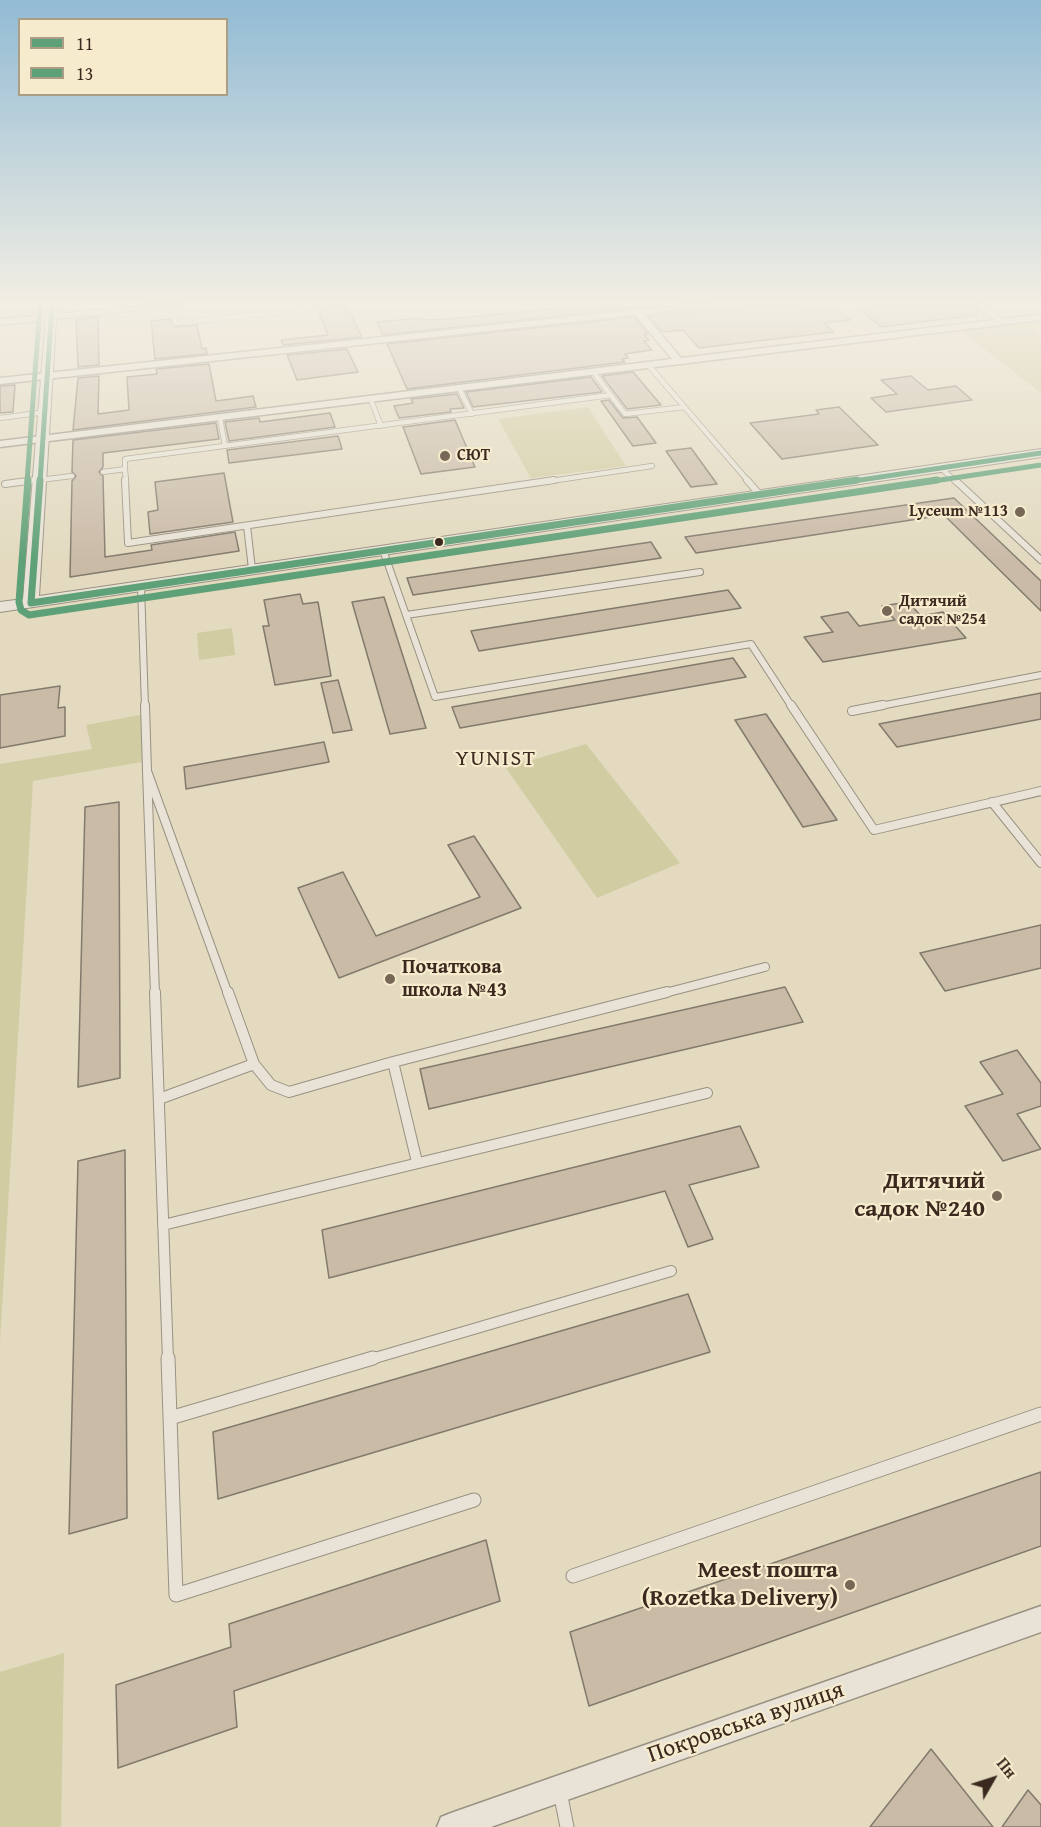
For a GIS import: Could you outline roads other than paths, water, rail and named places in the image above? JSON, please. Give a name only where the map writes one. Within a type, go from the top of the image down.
[{"type":"street","points":[[31,603],[47,390]]},
{"type":"street","points":[[0,444],[458,390]]},
{"type":"street","points":[[0,607],[1041,453]]},
{"type":"street","name":"Покровська вулиця","points":[[451,1827],[1041,1619]]},
{"type":"lane","points":[[460,390],[472,414]]},
{"type":"lane","points":[[607,390],[625,414],[684,406]]},
{"type":"lane","points":[[670,390],[760,495]]},
{"type":"lane","points":[[611,395],[124,459],[128,543],[652,466]]},
{"type":"lane","points":[[371,400],[381,426]]},
{"type":"lane","points":[[0,418],[46,412]]},
{"type":"lane","points":[[220,418],[225,446]]},
{"type":"lane","points":[[940,467],[1041,561]]},
{"type":"lane","points":[[104,472],[125,469]]},
{"type":"lane","points":[[5,484],[72,476]]},
{"type":"lane","points":[[248,526],[252,569]]},
{"type":"lane","points":[[383,550],[435,697],[751,644],[874,830],[1041,791]]},
{"type":"lane","points":[[406,615],[700,572]]},
{"type":"lane","points":[[141,586],[176,1595],[474,1500]]},
{"type":"lane","points":[[852,711],[1041,675]]},
{"type":"lane","points":[[147,771],[254,1064],[271,1085],[289,1092],[393,1062],[765,967]]},
{"type":"lane","points":[[992,802],[1041,863]]},
{"type":"lane","points":[[393,1062],[417,1162]]},
{"type":"lane","points":[[159,1099],[254,1064]]},
{"type":"lane","points":[[163,1225],[707,1093]]},
{"type":"lane","points":[[170,1418],[671,1271]]},
{"type":"lane","points":[[573,1576],[1041,1414]]},
{"type":"lane","points":[[559,1788],[567,1827]]},
{"type":"place","name":"СЮТ","points":[[445,456]]},
{"type":"place","name":"Lyceum №113","points":[[1020,512]]},
{"type":"place","name":"Дитячий садок №254","points":[[887,611]]},
{"type":"place","name":"Початкова школа №43","points":[[390,979]]},
{"type":"place","name":"Дитячий садок №240","points":[[997,1196]]},
{"type":"place","name":"Meest пошта (Rozetka Delivery)","points":[[850,1585]]},
{"type":"district","name":"YUNIST","points":[[496,759]]}]
